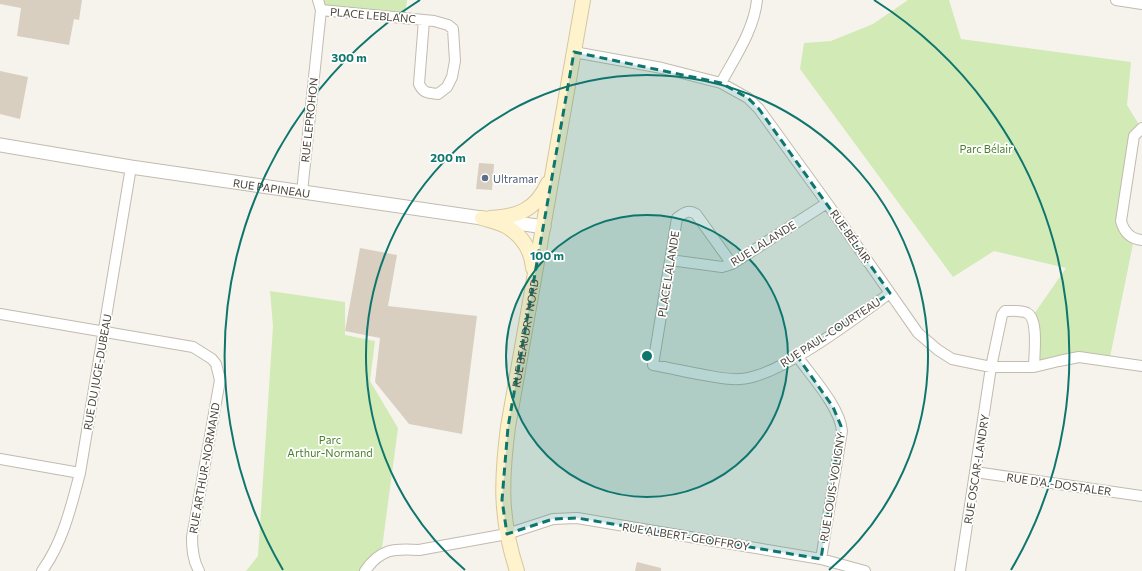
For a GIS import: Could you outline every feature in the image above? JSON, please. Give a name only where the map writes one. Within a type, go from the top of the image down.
[{"type":"main road","name":"RUE BEAUDRY NORD","points":[[517,571],[507,534],[502,500],[503,463],[583,0]]},
{"type":"main road","points":[[482,218],[506,218],[520,214],[531,206],[544,193],[553,172]]},
{"type":"main road","points":[[482,218],[509,228],[521,238],[530,252],[534,277],[532,296]]},
{"type":"street","name":"RUE LEPROHON","points":[[302,192],[321,10],[318,0]]},
{"type":"street","points":[[721,82],[742,44],[756,13],[757,0]]},
{"type":"street","points":[[1116,0],[1142,4]]},
{"type":"street","name":"PLACE LEBLANC","points":[[321,10],[424,20],[448,25],[453,29],[455,61],[452,77],[447,87],[438,94],[427,94],[419,84],[424,20]]},
{"type":"street","name":"RUE BÉLAIR","points":[[574,52],[662,68],[721,82],[748,98],[759,109],[918,333],[938,350],[952,359],[991,367],[1034,367],[1079,357],[1142,366]]},
{"type":"street","points":[[1142,128],[1134,136],[1121,221],[1127,234],[1134,239],[1142,240]]},
{"type":"street","name":"RUE PAPINEAU","points":[[0,145],[131,167],[544,227]]},
{"type":"street","name":"RUE DU JUGE-DUBEAU","points":[[42,571],[48,564],[69,518],[80,473],[131,167]]},
{"type":"street","name":"RUE LALANDE","points":[[670,260],[722,267],[732,264],[827,203]]},
{"type":"street","name":"PLACE LALANDE","points":[[653,365],[677,218],[685,212],[692,212],[696,214],[732,264]]},
{"type":"street","name":"RUE PAUL-COURTEAU","points":[[653,365],[724,378],[740,380],[755,378],[797,356],[833,334],[890,293]]},
{"type":"street","name":"RUE OSCAR-LANDRY","points":[[960,571],[991,367],[1002,315],[1005,311],[1027,312],[1032,317],[1035,327],[1034,367]]},
{"type":"street","points":[[0,314],[104,331]]},
{"type":"street","name":"RUE ARTHUR-NORMAND","points":[[104,331],[193,347],[206,354],[216,364],[220,380],[192,537],[192,554],[199,571]]},
{"type":"street","name":"RUE LOUIS-VOLIGNY","points":[[797,356],[839,416],[842,431],[821,559]]},
{"type":"street","points":[[0,459],[80,473]]},
{"type":"street","name":"RUE D'A.-DOSTALER","points":[[975,472],[1142,496]]},
{"type":"street","name":"RUE ALBERT-GEOFFROY","points":[[365,571],[377,556],[390,550],[419,550],[507,534],[553,519],[577,518],[821,559],[865,571]]},
{"type":"highlighted area","points":[[574,52],[721,83],[748,98],[759,109],[890,293],[797,356],[833,407],[841,426],[821,559],[577,518],[553,519],[507,534],[502,500],[508,427]]},
{"type":"green space","points":[[318,0],[407,0],[405,18],[321,10]]},
{"type":"green space","name":"Parc Bélair","points":[[908,0],[949,0],[961,39],[1131,62],[1127,105],[1141,128],[1134,136],[1121,221],[1134,239],[1109,362],[1079,357],[1034,367],[1032,317],[1066,268],[994,251],[953,277],[800,69],[804,43],[831,41],[873,24]]},
{"type":"green space","name":"Parc Arthur-Normand","points":[[270,291],[345,302],[345,335],[375,341],[370,381],[398,428],[382,548],[367,571],[246,571],[258,556],[273,326]]},
{"type":"building","points":[[0,0],[82,0],[79,20],[74,19],[69,45],[17,36],[21,8],[0,4]]},
{"type":"building","points":[[0,71],[28,77],[20,119],[0,114]]},
{"type":"building","points":[[479,163],[494,164],[492,190],[476,189]]},
{"type":"building","points":[[360,248],[397,255],[388,306],[477,316],[462,434],[409,424],[375,382],[380,338],[345,331]]},
{"type":"building","points":[[637,562],[661,568],[661,571],[635,571]]},
{"type":"place","name":"Ultramar","points":[[485,178]]}]
